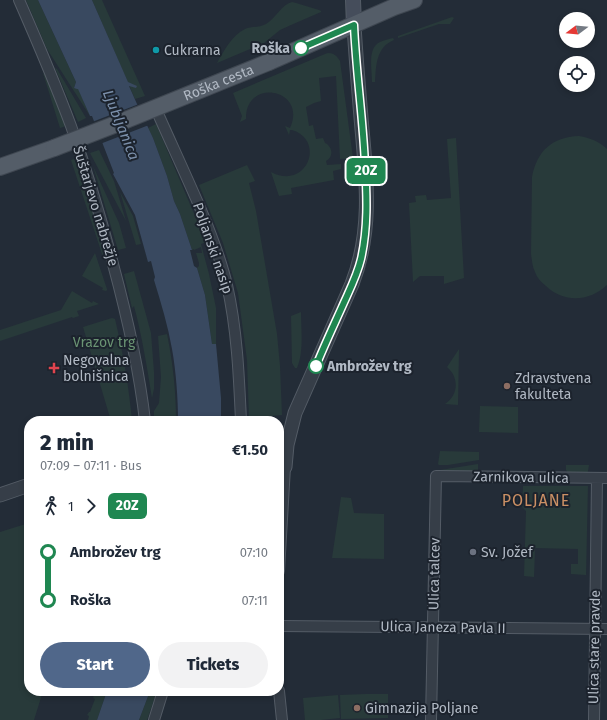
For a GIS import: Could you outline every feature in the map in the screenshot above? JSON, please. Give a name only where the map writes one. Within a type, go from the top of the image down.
[{"type":"main road","points":[[353,0],[354,25]]},
{"type":"main road","name":"Roška cesta","points":[[0,167],[111,126],[269,62],[394,7],[414,0]]},
{"type":"street","name":"Šuštarjevo nabrežje","points":[[19,0],[73,133],[102,224],[123,302],[136,362],[143,416]]},
{"type":"street","points":[[284,458],[295,413],[352,284],[359,264],[364,242],[367,218],[367,192],[354,25]]},
{"type":"street","name":"Poljanski nasip","points":[[155,107],[211,234],[227,283],[232,307],[236,342],[241,416]]},
{"type":"street","name":"Zarnikova ulica","points":[[436,476],[602,478]]},
{"type":"street","name":"Ulica talcev","points":[[431,720],[436,476]]},
{"type":"street","name":"Ulica stare pravde","points":[[594,720],[595,629],[602,478]]},
{"type":"street","points":[[0,495],[24,487]]},
{"type":"street","name":"Ulica Janeza Pavla II","points":[[284,626],[607,629]]},
{"type":"street","points":[[154,720],[162,696]]},
{"type":"street","points":[[280,696],[282,720]]},
{"type":"green space","points":[[26,0],[38,0],[76,82],[74,88],[78,88],[90,116],[47,49]]},
{"type":"green space","points":[[92,0],[102,0],[145,96],[135,99]]},
{"type":"green space","points":[[292,2],[319,10],[321,12],[280,30],[264,43],[217,63],[236,35],[247,28],[266,24],[285,6]]},
{"type":"green space","points":[[452,17],[454,18],[450,24],[439,24],[398,38],[398,36]]},
{"type":"green space","points":[[393,38],[394,40],[388,43],[380,52],[375,82],[372,82],[371,59],[373,49],[380,42]]},
{"type":"green space","points":[[328,53],[335,55],[340,61],[353,158],[340,159],[336,76],[319,78],[321,101],[306,107],[309,126],[313,125],[316,139],[323,138],[325,143],[330,148],[331,155],[326,161],[327,165],[341,164],[341,169],[333,171],[334,180],[291,188],[292,194],[279,196],[271,172],[284,176],[294,175],[302,170],[308,162],[310,153],[308,143],[302,135],[290,130],[289,135],[285,126],[290,128],[293,115],[291,104],[284,97],[274,93],[264,93],[255,97],[248,106],[246,119],[240,122],[242,116],[233,93]]},
{"type":"green space","points":[[55,68],[57,69],[86,118],[78,122]]},
{"type":"green space","points":[[43,73],[47,77],[66,126],[60,128]]},
{"type":"green space","points":[[156,124],[206,242],[201,244],[216,308],[216,344],[212,344],[205,295],[197,268],[199,263],[196,253],[202,253],[201,247],[192,250],[174,201],[167,176],[148,128]]},
{"type":"green space","points":[[579,136],[594,140],[607,149],[607,285],[592,295],[568,298],[553,292],[539,280],[534,270],[531,254],[532,177],[538,160],[547,147],[561,139]]},
{"type":"green space","points":[[456,138],[464,278],[444,284],[444,276],[420,276],[413,282],[409,203],[416,202],[415,196],[426,195],[427,200],[451,198],[447,139]]},
{"type":"green space","points":[[99,150],[114,181],[126,221],[90,153]]},
{"type":"green space","points":[[77,158],[106,254],[103,255],[71,160]]},
{"type":"green space","points":[[247,165],[255,181],[249,183],[256,211],[277,334],[282,415],[249,416],[247,360],[238,293],[223,243],[199,185]]},
{"type":"green space","points":[[93,166],[119,223],[126,248],[118,250]]},
{"type":"green space","points":[[120,192],[133,216],[141,244],[136,245]]},
{"type":"green space","points":[[95,253],[107,289],[106,291],[102,290],[103,288],[82,276]]},
{"type":"green space","points":[[134,271],[151,333],[154,372],[154,389],[152,398],[134,306],[132,308],[124,274]]},
{"type":"green space","points":[[72,291],[92,303],[93,301],[99,304],[77,311],[79,316],[0,341],[0,330],[61,310]]},
{"type":"green space","points":[[301,312],[301,355],[297,368],[295,368],[292,363],[291,316]]},
{"type":"green space","name":"Vrazov trg","points":[[112,318],[115,319],[123,357],[131,416],[110,416],[83,327]]},
{"type":"green space","points":[[167,334],[174,378],[176,416],[154,416],[154,411],[159,403],[161,377],[158,336]]},
{"type":"green space","points":[[459,349],[458,405],[445,404],[453,396],[456,386],[454,376],[447,367]]},
{"type":"green space","points":[[480,406],[518,407],[518,433],[479,432]]},
{"type":"green space","points":[[440,451],[479,452],[479,460],[439,465]]},
{"type":"green space","points":[[478,464],[478,472],[441,472],[440,470]]},
{"type":"green space","points":[[566,465],[589,465],[587,474],[569,474],[566,470]]},
{"type":"green space","points":[[523,486],[588,486],[586,575],[571,574],[571,564],[578,564],[578,549],[535,548],[534,577],[524,576],[526,511],[522,507]]},
{"type":"green space","points":[[341,497],[351,498],[354,513],[384,514],[384,559],[332,558]]},
{"type":"green space","points":[[24,525],[24,696],[41,696],[34,720],[0,720],[0,532]]},
{"type":"green space","points":[[388,694],[388,718],[341,719],[340,695]]},
{"type":"green space","points":[[338,695],[340,718],[305,720],[303,698]]},
{"type":"green space","points":[[94,696],[105,696],[97,720],[88,720],[89,716],[87,715],[90,712],[95,699],[93,698]]},
{"type":"green space","points":[[148,696],[155,696],[147,720],[139,720]]},
{"type":"water","name":"Ljubljanica","points":[[38,0],[92,0],[128,82],[137,86],[136,88],[129,86],[153,138],[167,176],[174,201],[192,250],[190,250],[194,266],[197,268],[205,295],[212,344],[216,344],[221,398],[221,416],[178,416],[175,366],[166,323],[154,280],[155,277],[151,261],[148,262],[135,215],[113,174],[114,173],[92,116],[90,116],[78,89],[74,88],[76,82]]},
{"type":"water","points":[[105,696],[148,696],[139,720],[97,720]]},
{"type":"pier","points":[[139,104],[149,125],[100,144],[92,122]]},
{"type":"bus line","name":"20Z","points":[[301,48],[354,25],[367,192],[367,218],[363,249],[357,272],[316,366]]},
{"type":"place","name":"Roška","points":[[301,48]]},
{"type":"place","name":"Cukrarna","points":[[156,50]]},
{"type":"place","name":"Ambrožev trg","points":[[316,366]]},
{"type":"place","name":"Negovalna bolnišnica","points":[[54,368]]},
{"type":"place","name":"Zdravstvena fakulteta","points":[[507,386]]},
{"type":"place","name":"Sv. Jožef","points":[[473,552]]},
{"type":"place","name":"Gimnazija Poljane","points":[[357,708]]},
{"type":"district","name":"POLJANE","points":[[536,500]]}]
